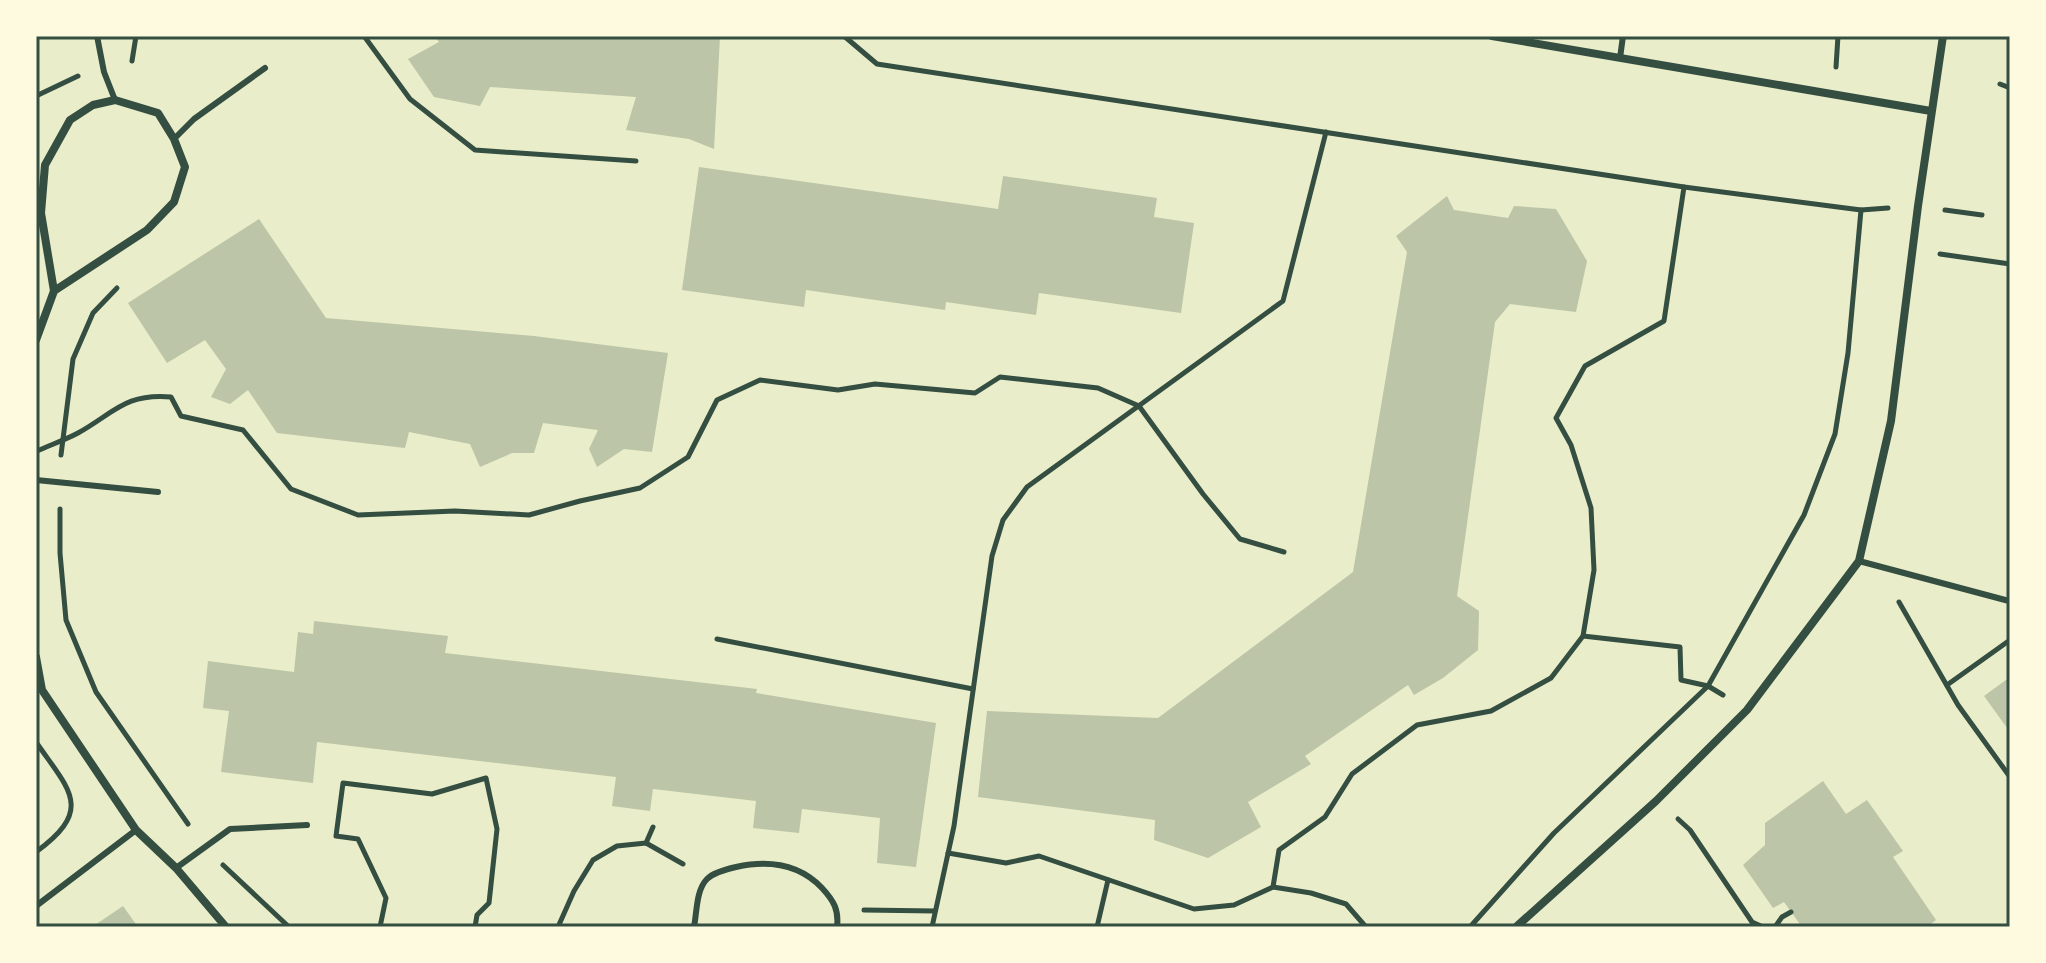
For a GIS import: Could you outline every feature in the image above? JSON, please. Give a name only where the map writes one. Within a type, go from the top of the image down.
[{"type":"street","points":[[1492,36],[1931,111]]},
{"type":"street","points":[[1516,927],[1656,801],[1747,710],[1859,561],[1891,421],[1943,36]]},
{"type":"street","points":[[36,340],[54,291],[41,213],[45,165],[70,120],[93,105],[115,100],[158,113],[174,139],[185,167],[174,202],[147,230],[54,291]]},
{"type":"street","points":[[36,657],[42,690],[136,830],[176,868],[226,927]]},
{"type":"lane","points":[[97,36],[104,72],[115,100]]},
{"type":"lane","points":[[1620,58],[1623,36]]},
{"type":"lane","points":[[174,139],[194,119],[265,68]]},
{"type":"lane","points":[[36,480],[158,492]]},
{"type":"lane","points":[[1859,561],[2009,601]]},
{"type":"lane","points":[[176,868],[230,829],[307,825]]},
{"type":"lane","points":[[36,906],[136,830]]},
{"type":"lane","points":[[694,927],[700,891],[708,879],[724,869],[748,864],[784,865],[805,873],[832,899],[838,912],[837,927]]},
{"type":"path","points":[[364,36],[410,99],[475,150],[636,161]]},
{"type":"path","points":[[844,36],[877,64],[1684,187],[1861,210],[1848,353],[1835,434],[1804,515],[1708,686],[1554,833],[1470,927]]},
{"type":"path","points":[[2000,84],[2010,88]]},
{"type":"path","points":[[932,927],[948,853],[992,556],[1003,520],[1027,487],[1283,301],[1326,132]]},
{"type":"path","points":[[1273,887],[1279,850],[1325,817],[1352,774],[1417,725],[1491,711],[1551,678],[1583,636],[1594,570],[1591,508],[1571,445],[1556,418],[1585,366],[1664,321],[1684,187]]},
{"type":"path","points":[[1913,249],[2010,264]]},
{"type":"path","points":[[36,452],[78,433],[117,405],[152,396],[171,397],[181,416],[243,430],[291,489],[358,515],[455,511],[529,515],[640,488],[688,457],[717,400],[760,380],[838,390],[875,384],[975,393],[1000,377],[1098,388],[1139,406],[1240,539],[1284,552]]},
{"type":"path","points":[[1859,561],[1894,593],[1947,685],[2010,777]]},
{"type":"path","points":[[1583,636],[1680,647],[1681,680],[1708,686],[1747,710]]},
{"type":"path","points":[[717,639],[973,689]]},
{"type":"path","points":[[1947,685],[2010,640]]},
{"type":"path","points":[[36,742],[73,800],[72,813],[59,833],[36,852]]},
{"type":"path","points":[[380,927],[386,898],[358,839],[336,836],[343,783],[432,794],[486,778],[497,829],[489,903],[477,915],[475,927]]},
{"type":"path","points":[[1656,801],[1690,830],[1752,922],[1763,927]]},
{"type":"path","points":[[646,843],[653,827]]},
{"type":"path","points":[[558,927],[574,891],[593,860],[617,846],[646,843],[708,879]]},
{"type":"path","points":[[948,853],[1006,863],[1039,856],[1194,909],[1234,905],[1273,887],[1311,893],[1346,904],[1366,927]]},
{"type":"path","points":[[1097,927],[1108,880]]},
{"type":"path","points":[[838,912],[935,911]]},
{"type":"path","points":[[1775,927],[1782,917],[1791,912]]},
{"type":"building","points":[[434,36],[720,37],[714,149],[689,139],[626,130],[636,97],[490,87],[480,106],[434,97],[408,59],[439,42]]},
{"type":"building","points":[[699,167],[998,209],[1003,176],[1157,198],[1154,217],[1194,223],[1181,313],[1039,293],[1036,315],[946,302],[945,310],[806,290],[804,307],[682,290]]},
{"type":"building","points":[[1447,196],[1454,210],[1508,218],[1514,206],[1556,209],[1587,261],[1576,312],[1510,304],[1495,322],[1457,596],[1479,611],[1478,650],[1443,678],[1414,695],[1408,685],[1305,756],[1311,764],[1248,802],[1261,827],[1208,858],[1154,840],[1155,820],[978,797],[987,711],[1158,718],[1353,572],[1407,252],[1396,236]]},
{"type":"building","points":[[259,219],[326,318],[534,336],[668,353],[652,452],[624,449],[597,467],[589,449],[598,430],[543,423],[534,453],[512,453],[480,467],[470,444],[409,432],[405,448],[277,433],[248,390],[230,404],[211,397],[226,369],[205,340],[167,363],[128,303]]},
{"type":"building","points":[[314,621],[448,636],[445,653],[757,689],[756,693],[936,723],[916,867],[877,863],[880,818],[802,809],[799,833],[753,828],[756,801],[653,789],[650,811],[612,806],[616,777],[317,742],[313,783],[221,772],[229,711],[203,708],[208,661],[294,672],[298,632],[313,634]]},
{"type":"building","points":[[2010,677],[2010,732],[1984,696]]},
{"type":"building","points":[[1823,781],[1846,814],[1867,800],[1903,851],[1893,857],[1936,920],[1927,927],[1802,927],[1784,902],[1773,908],[1743,865],[1765,845],[1765,823]]},
{"type":"building","points":[[123,906],[138,927],[92,927]]}]
